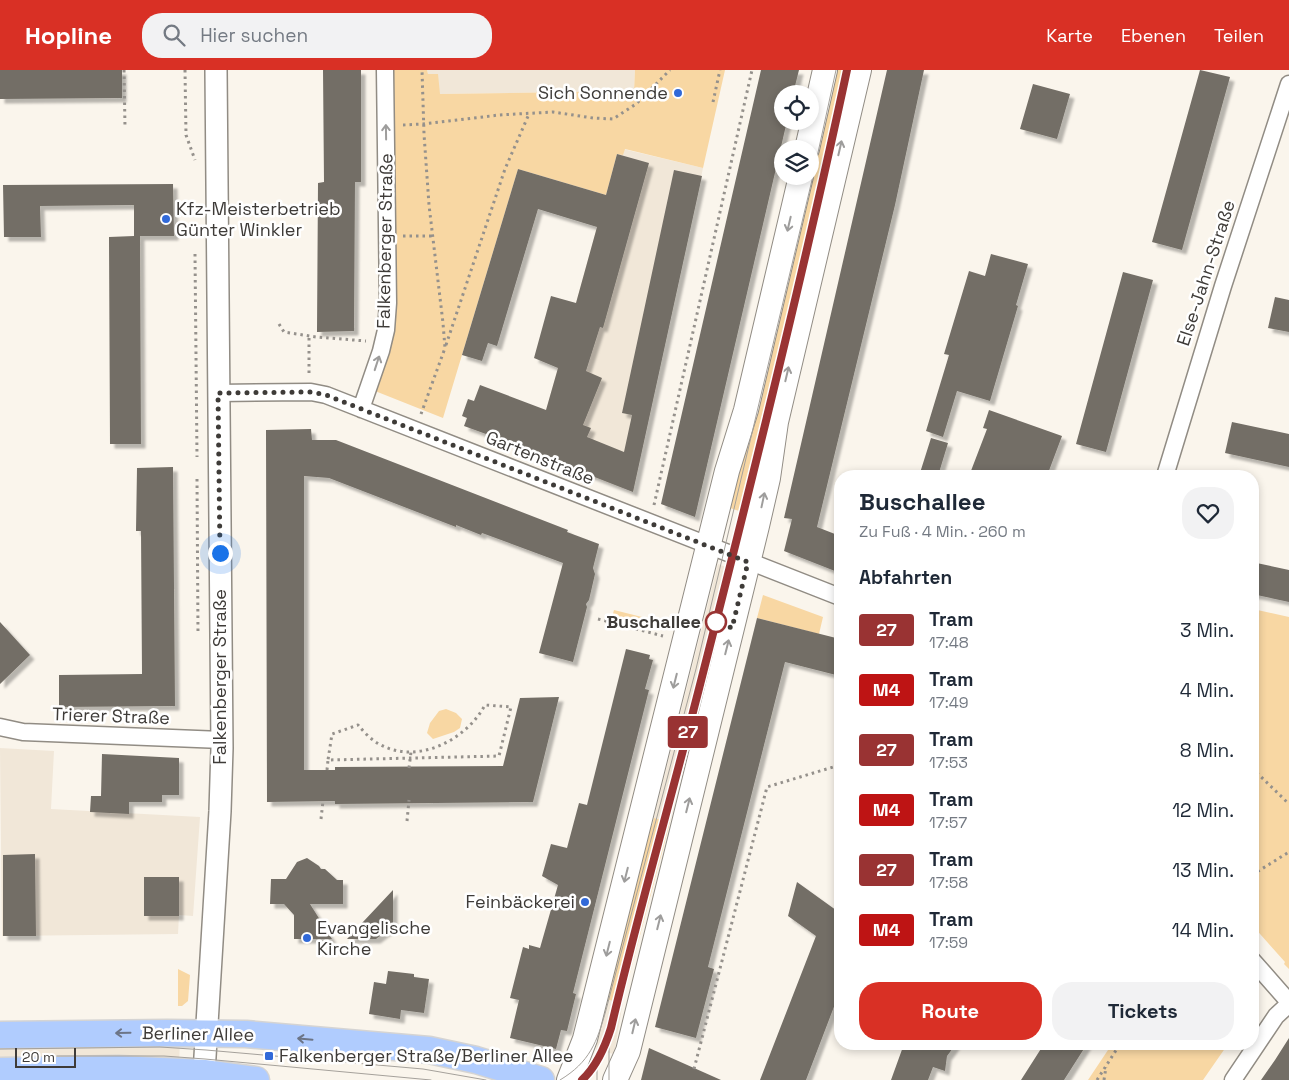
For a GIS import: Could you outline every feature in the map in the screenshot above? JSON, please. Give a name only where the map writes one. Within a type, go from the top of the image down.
[{"type":"main road","points":[[809,140],[825,70]]},
{"type":"main road","points":[[615,1080],[628,1051],[748,562],[768,478],[778,412],[859,70]]},
{"type":"main road","points":[[569,1080],[585,1040],[726,471],[746,410],[798,185]]},
{"type":"main road","name":"Berliner Allee","points":[[0,1035],[246,1034],[429,1050],[476,1060],[542,1080]]},
{"type":"main road","name":"Berliner Allee","points":[[0,1071],[118,1069],[204,1073],[256,1080]]},
{"type":"street","name":"Falkenberger Straße","points":[[204,1073],[220,812],[222,740],[216,70]]},
{"type":"street","name":"Falkenberger Straße","points":[[362,409],[386,330],[388,303],[385,70]]},
{"type":"street","name":"Else-Jahn-Straße","points":[[1167,470],[1217,305],[1289,84]]},
{"type":"street","name":"Gartenstraße","points":[[218,393],[311,392],[326,395],[834,595]]},
{"type":"street","name":"Trierer Straße","points":[[0,727],[23,732],[222,740]]},
{"type":"street","points":[[1259,968],[1289,1003],[1276,1016],[1259,1041]]},
{"type":"street","points":[[1233,1080],[1253,1050]]},
{"type":"path","points":[[124,70],[125,127]]},
{"type":"path","points":[[185,70],[186,135],[196,161]]},
{"type":"path","points":[[422,70],[423,124],[429,205],[445,348]]},
{"type":"path","points":[[423,124],[553,112],[613,119],[636,104],[670,70]]},
{"type":"path","points":[[712,102],[720,70]]},
{"type":"path","points":[[654,505],[752,70]]},
{"type":"path","points":[[421,415],[505,169],[529,114]]},
{"type":"path","points":[[388,236],[433,236]]},
{"type":"path","points":[[196,247],[194,273],[196,458]]},
{"type":"path","points":[[279,324],[284,332],[383,342]]},
{"type":"path","points":[[309,336],[309,373]]},
{"type":"path","points":[[197,476],[198,638]]},
{"type":"path","points":[[598,619],[668,637]]},
{"type":"path","points":[[327,770],[328,760],[332,734],[358,725],[380,745],[398,751],[411,752],[446,744],[472,724],[486,704],[511,707],[499,756],[328,760]]},
{"type":"path","points":[[409,768],[411,752]]},
{"type":"path","points":[[694,1069],[767,787],[834,767]]},
{"type":"path","points":[[1259,775],[1289,804]]},
{"type":"path","points":[[406,821],[409,800]]},
{"type":"path","points":[[321,819],[323,801]]},
{"type":"path","points":[[1259,871],[1289,852]]},
{"type":"path","points":[[1097,1080],[1116,1050]]},
{"type":"path","points":[[1104,1080],[1107,1064]]},
{"type":"shaded area","points":[[391,70],[427,70],[428,74],[438,74],[440,94],[634,91],[635,70],[725,70],[703,168],[625,149],[623,155],[617,154],[606,195],[518,169],[443,418],[375,391],[386,355]]},
{"type":"shaded area","points":[[427,70],[635,70],[634,91],[439,94]]},
{"type":"shaded area","points":[[832,70],[853,70],[754,516],[724,506],[808,185],[819,185],[819,140],[816,140]]},
{"type":"shaded area","points":[[619,148],[703,168],[633,492],[534,454]]},
{"type":"shaded area","points":[[718,564],[734,570],[670,822],[654,818]]},
{"type":"shaded area","points":[[763,595],[823,617],[819,634],[757,618]]},
{"type":"shaded area","points":[[614,610],[666,623],[665,630],[612,617]]},
{"type":"shaded area","points":[[1259,610],[1289,617],[1289,969],[1284,964],[1285,962],[1259,933]]},
{"type":"shaded area","points":[[446,709],[456,713],[462,719],[460,728],[433,739],[427,733],[430,723],[439,711]]},
{"type":"shaded area","points":[[0,748],[54,751],[51,809],[200,817],[193,916],[179,915],[178,934],[2,936]]},
{"type":"shaded area","points":[[654,818],[670,822],[624,996],[616,995],[615,1001],[604,999],[644,825],[652,826]]},
{"type":"shaded area","points":[[178,969],[190,975],[188,1001],[182,1006],[178,1006]]},
{"type":"shaded area","points":[[616,994],[624,996],[614,1054],[596,1050],[604,999]]},
{"type":"shaded area","points":[[180,1042],[179,1063],[0,1062],[0,1045]]},
{"type":"shaded area","points":[[1108,1050],[1224,1050],[1203,1080],[1088,1080]]},
{"type":"building","points":[[0,70],[122,70],[122,98],[0,99]]},
{"type":"building","points":[[323,70],[361,70],[361,182],[355,182],[354,331],[317,332],[318,183],[324,182]]},
{"type":"building","points":[[761,70],[799,70],[795,85],[774,85],[774,130],[785,130],[783,140],[774,140],[774,177],[695,517],[661,504]]},
{"type":"building","points":[[887,70],[924,70],[895,205],[817,527],[834,534],[834,571],[784,551],[792,519],[784,518]]},
{"type":"building","points":[[1200,70],[1230,77],[1182,250],[1152,242]]},
{"type":"building","points":[[1033,84],[1070,94],[1057,139],[1020,129]]},
{"type":"building","points":[[617,154],[649,163],[603,328],[600,327],[586,371],[602,378],[583,425],[591,428],[587,437],[624,452],[632,415],[622,413],[674,170],[702,176],[633,492],[546,458],[546,456],[464,426],[467,418],[462,416],[468,399],[474,401],[480,385],[546,410],[558,368],[534,358],[551,296],[576,303],[597,227],[538,209],[497,346],[488,343],[482,361],[462,355],[518,169],[606,195]]},
{"type":"building","points":[[173,184],[174,236],[140,236],[141,444],[110,444],[109,237],[134,236],[134,205],[40,206],[41,237],[4,237],[3,185]]},
{"type":"building","points":[[991,254],[1028,264],[1016,305],[1018,306],[990,401],[957,391],[943,437],[926,431],[949,355],[944,354],[969,271],[985,276]]},
{"type":"building","points":[[1123,272],[1153,280],[1106,452],[1076,444]]},
{"type":"building","points":[[1275,297],[1289,300],[1289,332],[1268,328]]},
{"type":"building","points":[[989,410],[1062,436],[1049,470],[971,470],[987,429],[983,428]]},
{"type":"building","points":[[1232,422],[1289,434],[1289,467],[1225,453]]},
{"type":"building","points":[[311,429],[312,440],[336,440],[568,530],[567,532],[599,544],[593,568],[595,574],[573,662],[539,653],[563,563],[482,533],[481,535],[456,525],[456,527],[329,478],[304,476],[304,770],[335,770],[335,767],[503,766],[520,698],[559,697],[533,802],[335,804],[335,801],[267,802],[266,430]]},
{"type":"building","points":[[931,438],[948,443],[940,470],[921,470]]},
{"type":"building","points":[[173,467],[175,706],[59,707],[59,675],[142,674],[141,531],[136,531],[137,468]]},
{"type":"building","points":[[1259,564],[1289,570],[1289,602],[1259,596]]},
{"type":"building","points":[[757,618],[834,637],[834,674],[785,662],[708,967],[714,969],[696,1038],[655,1027]]},
{"type":"building","points":[[0,622],[30,655],[0,684]]},
{"type":"building","points":[[626,649],[650,655],[649,659],[653,660],[645,689],[649,690],[573,993],[576,994],[567,1031],[561,1030],[556,1049],[510,1038],[519,1000],[510,998],[523,947],[529,949],[529,945],[540,948],[558,885],[542,876],[551,844],[567,848],[579,803],[587,805]]},
{"type":"building","points":[[102,754],[179,758],[179,795],[162,795],[162,802],[129,802],[129,814],[90,812],[91,796],[101,796]]},
{"type":"building","points":[[35,854],[36,936],[3,936],[3,855]]},
{"type":"building","name":"Evangelische Kirche","points":[[307,858],[321,869],[325,869],[337,880],[343,880],[343,904],[310,904],[332,939],[294,939],[294,915],[284,904],[270,904],[271,879],[286,879],[297,862]]},
{"type":"building","points":[[144,877],[179,877],[179,916],[144,916]]},
{"type":"building","points":[[797,882],[834,909],[834,1007],[806,1080],[760,1080],[816,936],[788,916]]},
{"type":"building","points":[[393,890],[393,926],[376,939],[347,939]]},
{"type":"building","points":[[388,971],[414,974],[414,977],[429,979],[424,1013],[401,1010],[400,1019],[369,1014],[374,982],[386,984]]},
{"type":"building","points":[[1289,1038],[1289,1080],[1261,1080],[1275,1060]]},
{"type":"building","points":[[649,1048],[721,1080],[641,1080]]},
{"type":"building","points":[[902,1050],[952,1050],[947,1056],[945,1071],[933,1067],[928,1080],[891,1080]]},
{"type":"building","points":[[1040,1050],[1083,1050],[1064,1080],[1021,1080]]},
{"type":"tram line","points":[[560,1080],[579,1066],[591,1050],[606,1010],[696,669],[812,180],[836,70]]},
{"type":"tram line","points":[[582,1080],[596,1062],[611,1029],[759,448],[847,70]]},
{"type":"tram line","name":"27","points":[[582,1080],[603,1051],[611,1028],[704,673],[822,183],[847,70]]},
{"type":"tram line","points":[[609,1043],[609,1080]]},
{"type":"tram line","points":[[0,1049],[160,1047],[423,1069],[486,1080]]},
{"type":"tram line","points":[[57,1056],[164,1056],[431,1080]]},
{"type":"tram line","points":[[597,1062],[597,1080]]},
{"type":"place","name":"Sich Sonnende","points":[[678,93]]},
{"type":"place","name":"Kfz-Meisterbetrieb Günter Winkler","points":[[166,219]]},
{"type":"place","name":"Buschallee","points":[[716,622]]},
{"type":"place","name":"Feinbäckerei","points":[[585,902]]},
{"type":"place","name":"Evangelische Kirche","points":[[307,938]]},
{"type":"place","name":"Falkenberger Straße/Berliner Allee","points":[[269,1056]]},
{"type":"route","points":[[220,553],[218,393],[311,392],[326,395],[748,562],[732,628],[716,622]]}]
